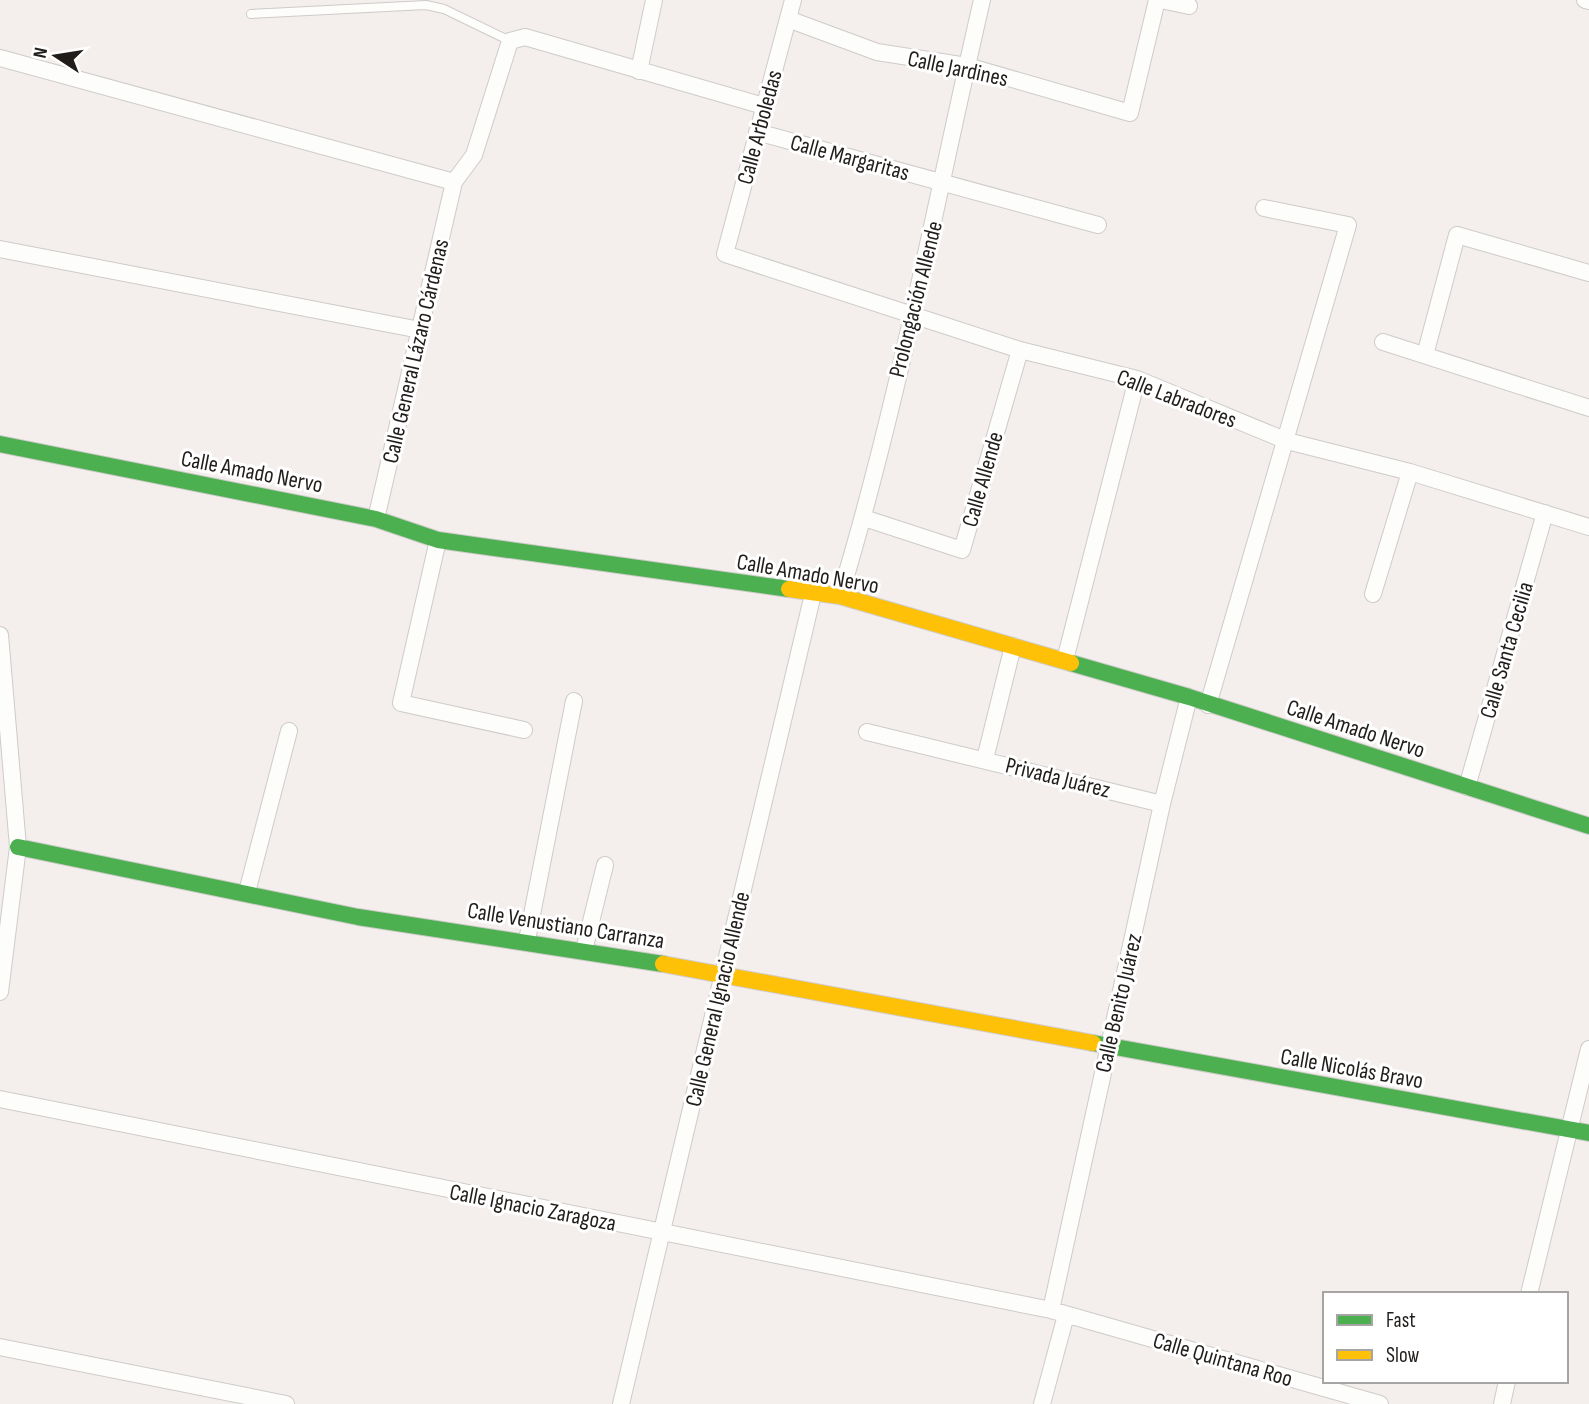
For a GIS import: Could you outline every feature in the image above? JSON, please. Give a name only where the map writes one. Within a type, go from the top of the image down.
[{"type":"street","points":[[639,71],[654,0]]},
{"type":"street","name":"Calle Arboledas","points":[[725,254],[793,0]]},
{"type":"street","name":"Prolongación Allende","points":[[840,596],[863,518],[944,181],[982,0]]},
{"type":"street","points":[[1159,0],[1189,6]]},
{"type":"street","name":"Calle Jardines","points":[[788,19],[877,52],[967,66],[1130,113],[1159,0]]},
{"type":"street","points":[[0,58],[454,182],[474,155],[510,41],[525,37],[764,106]]},
{"type":"street","name":"Calle Margaritas","points":[[757,132],[1098,225]]},
{"type":"street","name":"Calle General Lázaro Cárdenas","points":[[376,519],[454,182]]},
{"type":"street","points":[[1208,705],[1348,225],[1264,208]]},
{"type":"street","points":[[1425,355],[1457,235],[1589,273]]},
{"type":"street","points":[[0,249],[420,330]]},
{"type":"street","name":"Calle Labradores","points":[[725,254],[1020,350],[1137,379],[1287,441],[1410,472],[1589,527]]},
{"type":"street","points":[[1383,342],[1589,408]]},
{"type":"street","name":"Calle Allende","points":[[863,518],[962,550],[1020,350]]},
{"type":"street","points":[[1065,660],[1137,379]]},
{"type":"street","name":"Calle Amado Nervo","points":[[0,444],[376,519],[439,540],[840,596],[1189,697],[1589,826]]},
{"type":"street","points":[[1373,594],[1410,472]]},
{"type":"street","name":"Calle Santa Cecilia","points":[[1467,788],[1545,513]]},
{"type":"street","points":[[439,540],[401,703],[524,730]]},
{"type":"street","name":"Calle General Ignacio Allende","points":[[621,1404],[813,594]]},
{"type":"street","points":[[0,635],[7,796],[18,847],[0,992]]},
{"type":"street","name":"Privada Juárez","points":[[1013,646],[985,759],[1162,804]]},
{"type":"street","name":"Calle Benito Juárez","points":[[1042,1404],[1108,1048],[1162,804],[1189,697]]},
{"type":"street","points":[[527,940],[574,701]]},
{"type":"street","points":[[247,892],[289,731]]},
{"type":"street","points":[[867,732],[985,759]]},
{"type":"street","name":"Calle Venustiano Carranza","points":[[18,847],[247,892],[358,917],[527,940],[1108,1048]]},
{"type":"street","points":[[584,950],[605,865]]},
{"type":"street","name":"Calle Nicolás Bravo","points":[[1108,1048],[1589,1133]]},
{"type":"street","points":[[1530,1292],[1589,1049]]},
{"type":"street","name":"Calle Ignacio Zaragoza","points":[[0,1099],[1058,1313]]},
{"type":"street","name":"Calle Quintana Roo","points":[[1058,1313],[1380,1404]]},
{"type":"street","points":[[0,1347],[286,1404]]},
{"type":"street","points":[[1502,1404],[1507,1383]]},
{"type":"lane","points":[[250,13],[444,4],[510,41]]},
{"type":"traffic: fast","points":[[0,444],[376,519],[438,540],[789,589]]},
{"type":"traffic: fast","points":[[1071,663],[1189,697],[1589,826]]},
{"type":"traffic: fast","points":[[18,847],[358,917],[663,964]]},
{"type":"traffic: fast","points":[[1093,1043],[1589,1133]]},
{"type":"traffic: slow","points":[[789,589],[840,596],[1071,663]]},
{"type":"traffic: slow","points":[[663,964],[1093,1043]]}]
